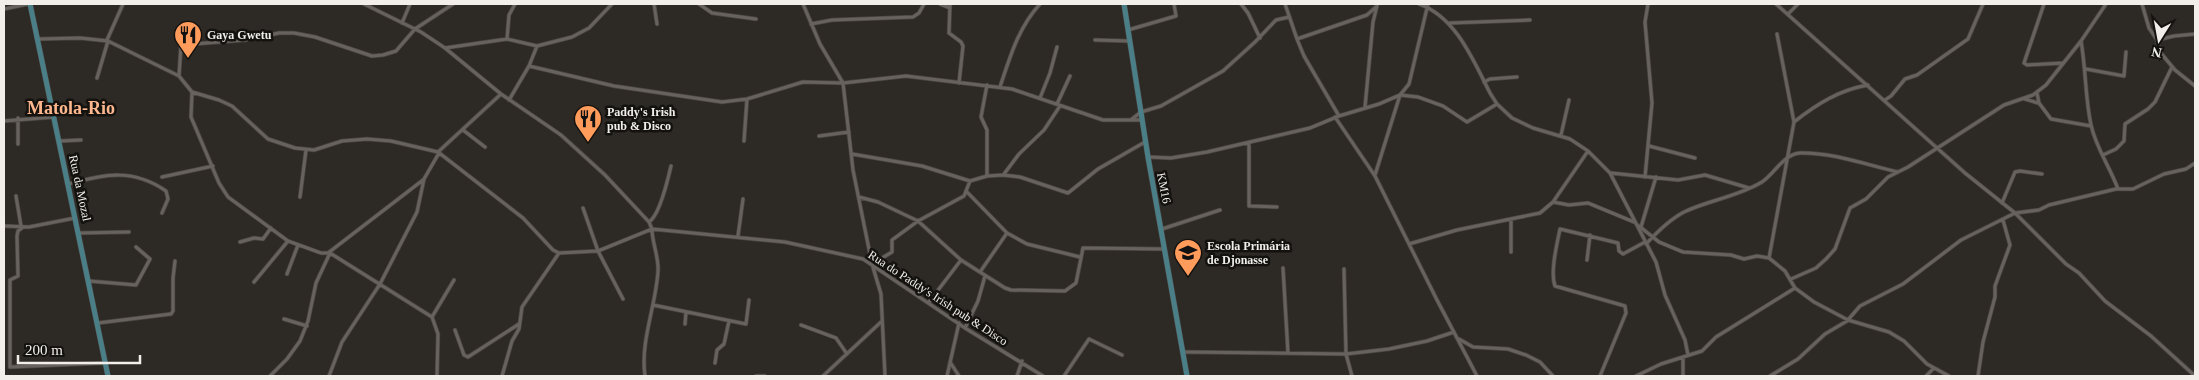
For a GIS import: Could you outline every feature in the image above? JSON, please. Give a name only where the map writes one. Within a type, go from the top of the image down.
[{"type":"main road","name":"Rua da Mozal","points":[[29,4],[55,117],[108,376]]},
{"type":"main road","name":"KM16","points":[[1124,4],[1148,157],[1187,376]]},
{"type":"street","points":[[4,9],[29,4]]},
{"type":"street","points":[[97,78],[108,41],[123,4]]},
{"type":"street","points":[[364,4],[415,29],[445,48],[501,94],[561,135],[588,158],[649,222],[652,228],[658,270],[644,367],[645,376]]},
{"type":"street","points":[[402,23],[410,4]]},
{"type":"street","points":[[179,76],[181,45],[244,40],[279,34],[294,33],[315,37],[377,56],[396,50],[415,29],[454,4]]},
{"type":"street","points":[[507,39],[509,15],[515,4]]},
{"type":"street","points":[[445,48],[507,39],[537,46],[579,34],[589,28],[612,4]]},
{"type":"street","points":[[654,4],[657,24]]},
{"type":"street","points":[[699,4],[712,13],[756,19]]},
{"type":"street","points":[[803,4],[811,24],[843,83],[848,132],[859,197],[872,264],[881,294],[881,321],[886,376]]},
{"type":"street","points":[[811,24],[832,20],[885,20],[912,17],[919,13],[924,4]]},
{"type":"street","points":[[940,4],[950,6],[949,33],[962,44],[959,83]]},
{"type":"street","points":[[1000,87],[1015,42],[1025,23],[1040,4]]},
{"type":"street","points":[[1128,30],[1176,16],[1174,4]]},
{"type":"street","points":[[1241,4],[1260,38]]},
{"type":"street","points":[[1285,4],[1304,56],[1337,116],[1375,176],[1477,376]]},
{"type":"street","points":[[1419,4],[1428,5],[1450,23],[1497,104],[1518,122],[1561,135],[1588,152],[1610,173],[1656,262],[1668,302],[1682,330],[1688,355]]},
{"type":"street","points":[[1645,177],[1652,103],[1645,22],[1648,4]]},
{"type":"street","points":[[1776,4],[1938,148],[2015,213],[2066,264],[2079,273],[2105,301],[2151,336],[2194,376]]},
{"type":"street","points":[[1788,14],[1798,4]]},
{"type":"street","points":[[1885,100],[1891,96],[1905,79],[1917,75],[1968,39],[1983,4]]},
{"type":"street","points":[[2044,4],[2024,63],[2030,65],[2064,63]]},
{"type":"street","points":[[1791,279],[1816,268],[1826,259],[1835,249],[1850,208],[1866,199],[1882,181],[1938,148],[2004,105],[2037,93],[2064,63],[2106,4]]},
{"type":"street","points":[[2142,4],[2160,52],[2172,67],[2195,86]]},
{"type":"street","points":[[1297,38],[1367,15],[1378,5]]},
{"type":"street","points":[[1365,107],[1373,22],[1378,5]]},
{"type":"street","points":[[1375,176],[1400,95],[1409,84],[1428,5]]},
{"type":"street","points":[[1131,119],[1141,112],[1161,106],[1223,71],[1260,38],[1276,20],[1289,17]]},
{"type":"street","points":[[1450,23],[1530,20]]},
{"type":"street","points":[[1769,258],[1794,122],[1777,34]]},
{"type":"street","points":[[2157,40],[2195,34]]},
{"type":"street","points":[[38,39],[80,38],[108,41],[179,76],[192,92],[220,100],[232,106],[268,139],[306,150],[342,141],[367,139],[390,141],[438,152],[517,213],[553,250],[559,252],[598,251],[652,228]]},
{"type":"street","points":[[1095,40],[1130,41]]},
{"type":"street","points":[[2081,40],[2086,69],[2085,90],[2091,126],[2118,189]]},
{"type":"street","points":[[509,100],[529,66],[537,46]]},
{"type":"street","points":[[1040,98],[1050,73],[1057,46]]},
{"type":"street","points":[[2086,69],[2124,76],[2126,52]]},
{"type":"street","points":[[529,66],[648,92],[722,102],[747,100],[803,82],[843,83],[906,76],[988,85],[1024,92],[1102,120],[1142,120]]},
{"type":"street","points":[[2103,155],[2116,149],[2124,141],[2125,124],[2148,110],[2155,102],[2172,67]]},
{"type":"street","points":[[1003,175],[1019,154],[1044,130],[1058,105],[1070,76]]},
{"type":"street","points":[[1484,82],[1490,79],[1517,76]]},
{"type":"street","points":[[1794,122],[1838,93],[1868,84]]},
{"type":"street","points":[[987,176],[987,130],[981,117],[988,85]]},
{"type":"street","points":[[192,92],[191,117],[219,183],[228,197],[288,240],[321,253],[329,253],[432,317],[438,334],[437,376]]},
{"type":"street","points":[[2037,93],[2039,103],[2053,120],[2091,126]]},
{"type":"street","points":[[329,376],[342,342],[380,284],[420,206],[424,179],[438,152],[501,94]]},
{"type":"street","points":[[1148,157],[1171,158],[1250,143],[1310,128],[1337,116],[1378,104],[1400,95],[1418,97],[1443,106],[1467,122],[1497,104]]},
{"type":"street","points":[[2024,98],[2039,103]]},
{"type":"street","points":[[744,141],[747,100]]},
{"type":"street","points":[[1561,135],[1569,100]]},
{"type":"street","points":[[4,121],[18,118],[55,117]]},
{"type":"street","points":[[18,118],[18,144]]},
{"type":"street","points":[[463,130],[485,147]]},
{"type":"street","points":[[819,136],[848,132]]},
{"type":"street","points":[[60,141],[81,140]]},
{"type":"street","points":[[852,154],[922,166],[970,181],[987,176],[1020,177],[1068,193],[1098,169],[1146,141]]},
{"type":"street","points":[[1250,143],[1249,206],[1276,207]]},
{"type":"street","points":[[1649,146],[1695,158]]},
{"type":"street","points":[[300,197],[306,150]]},
{"type":"street","points":[[1409,244],[1427,238],[1540,213],[1553,202],[1588,152]]},
{"type":"street","points":[[1600,376],[1626,313],[1626,308],[1625,306],[1554,285],[1556,248],[1560,229],[1618,243],[1619,251],[1623,254],[1646,243],[1683,212],[1750,188],[1766,179],[1788,158],[1800,153],[1898,172]]},
{"type":"street","points":[[1770,376],[1798,359],[1825,334],[1848,320],[1860,306],[1903,284],[1961,240],[2015,213],[2039,210],[2049,205],[2118,189],[2133,190],[2164,174],[2186,169],[2195,163]]},
{"type":"street","points":[[162,177],[213,166]]},
{"type":"street","points":[[649,222],[654,216],[667,184],[670,166]]},
{"type":"street","points":[[2002,203],[2015,172],[2042,174]]},
{"type":"street","points":[[1610,173],[1678,180],[1705,176],[1750,188]]},
{"type":"street","points":[[69,184],[108,174],[140,178],[166,191],[168,199],[162,213]]},
{"type":"street","points":[[1641,227],[1656,177]]},
{"type":"street","points":[[270,376],[287,359],[300,341],[307,326],[316,283],[329,253],[424,179]]},
{"type":"street","points":[[872,264],[890,255],[893,250],[892,240],[918,221],[964,196],[970,181]]},
{"type":"street","points":[[967,192],[1007,233],[1027,244],[1080,257]]},
{"type":"street","points":[[16,196],[22,227]]},
{"type":"street","points":[[859,197],[878,202],[918,221],[961,260],[1011,290],[1064,291],[1076,283],[1083,248],[1165,250]]},
{"type":"street","points":[[738,236],[743,199]]},
{"type":"street","points":[[1553,202],[1569,205],[1588,203],[1636,223],[1652,238],[1683,252],[1731,255],[1744,259],[1757,256],[1769,258],[1785,271],[1795,288],[1821,307],[1848,320],[1889,332],[1904,341],[1927,364],[1949,376]]},
{"type":"street","points":[[583,208],[598,251],[623,299]]},
{"type":"street","points":[[1162,229],[1220,210]]},
{"type":"street","points":[[4,226],[22,227],[76,218]]},
{"type":"street","points":[[1510,219],[1511,252]]},
{"type":"street","points":[[1978,376],[1988,321],[1994,300],[1995,286],[2010,244],[2002,220]]},
{"type":"street","points":[[22,227],[18,231],[17,236],[18,276],[10,280],[10,367],[106,363]]},
{"type":"street","points":[[240,242],[254,238],[262,239],[271,228]]},
{"type":"street","name":"Rua do Paddy's Irish pub & Disco","points":[[652,228],[785,242],[850,255],[872,264],[965,328],[1022,361],[1043,376]]},
{"type":"street","points":[[79,233],[129,232]]},
{"type":"street","points":[[980,272],[1007,233]]},
{"type":"street","points":[[1587,260],[1590,235]]},
{"type":"street","points":[[254,282],[288,240]]},
{"type":"street","points":[[287,274],[298,245]]},
{"type":"street","points":[[88,281],[136,285],[150,259],[136,247]]},
{"type":"street","points":[[502,376],[520,324],[522,307],[559,252]]},
{"type":"street","points":[[929,302],[961,260]]},
{"type":"street","points":[[98,323],[170,314],[173,311],[175,261]]},
{"type":"street","points":[[1284,268],[1288,353]]},
{"type":"street","points":[[1344,269],[1346,354],[1352,376]]},
{"type":"street","points":[[965,328],[978,301],[985,276]]},
{"type":"street","points":[[432,317],[454,280]]},
{"type":"street","points":[[1636,376],[1661,364],[1684,358],[1702,350],[1716,337],[1795,288]]},
{"type":"street","points":[[653,305],[746,324],[748,300]]},
{"type":"street","points":[[685,324],[686,312]]},
{"type":"street","points":[[284,319],[307,326]]},
{"type":"street","points":[[715,363],[717,350],[724,344],[729,321]]},
{"type":"street","points":[[823,376],[881,321]]},
{"type":"street","points":[[947,376],[959,323]]},
{"type":"street","points":[[455,330],[464,354],[468,357],[520,324]]},
{"type":"street","points":[[801,325],[836,338],[847,354]]},
{"type":"street","points":[[1183,352],[1346,354],[1389,349],[1427,341],[1454,332]]},
{"type":"street","points":[[1064,376],[1089,339],[1122,355]]},
{"type":"street","points":[[1458,339],[1473,347],[1508,349],[1526,356],[1540,362],[1553,376]]},
{"type":"street","points":[[1683,376],[1684,358]]},
{"type":"street","points":[[1017,376],[1022,361]]},
{"type":"street","points":[[949,362],[959,376]]},
{"type":"street","points":[[1927,364],[1928,375]]},
{"type":"street","points":[[1928,375],[1934,368]]},
{"type":"street","points":[[756,376],[765,376]]},
{"type":"place","name":"Gaya Gwetu","points":[[188,59]]},
{"type":"place","name":"Paddy's Irish pub & Disco","points":[[588,143]]},
{"type":"place","name":"Escola Primária de Djonasse","points":[[1188,277]]},
{"type":"district","name":"Matola-Rio","points":[[71,108]]}]
